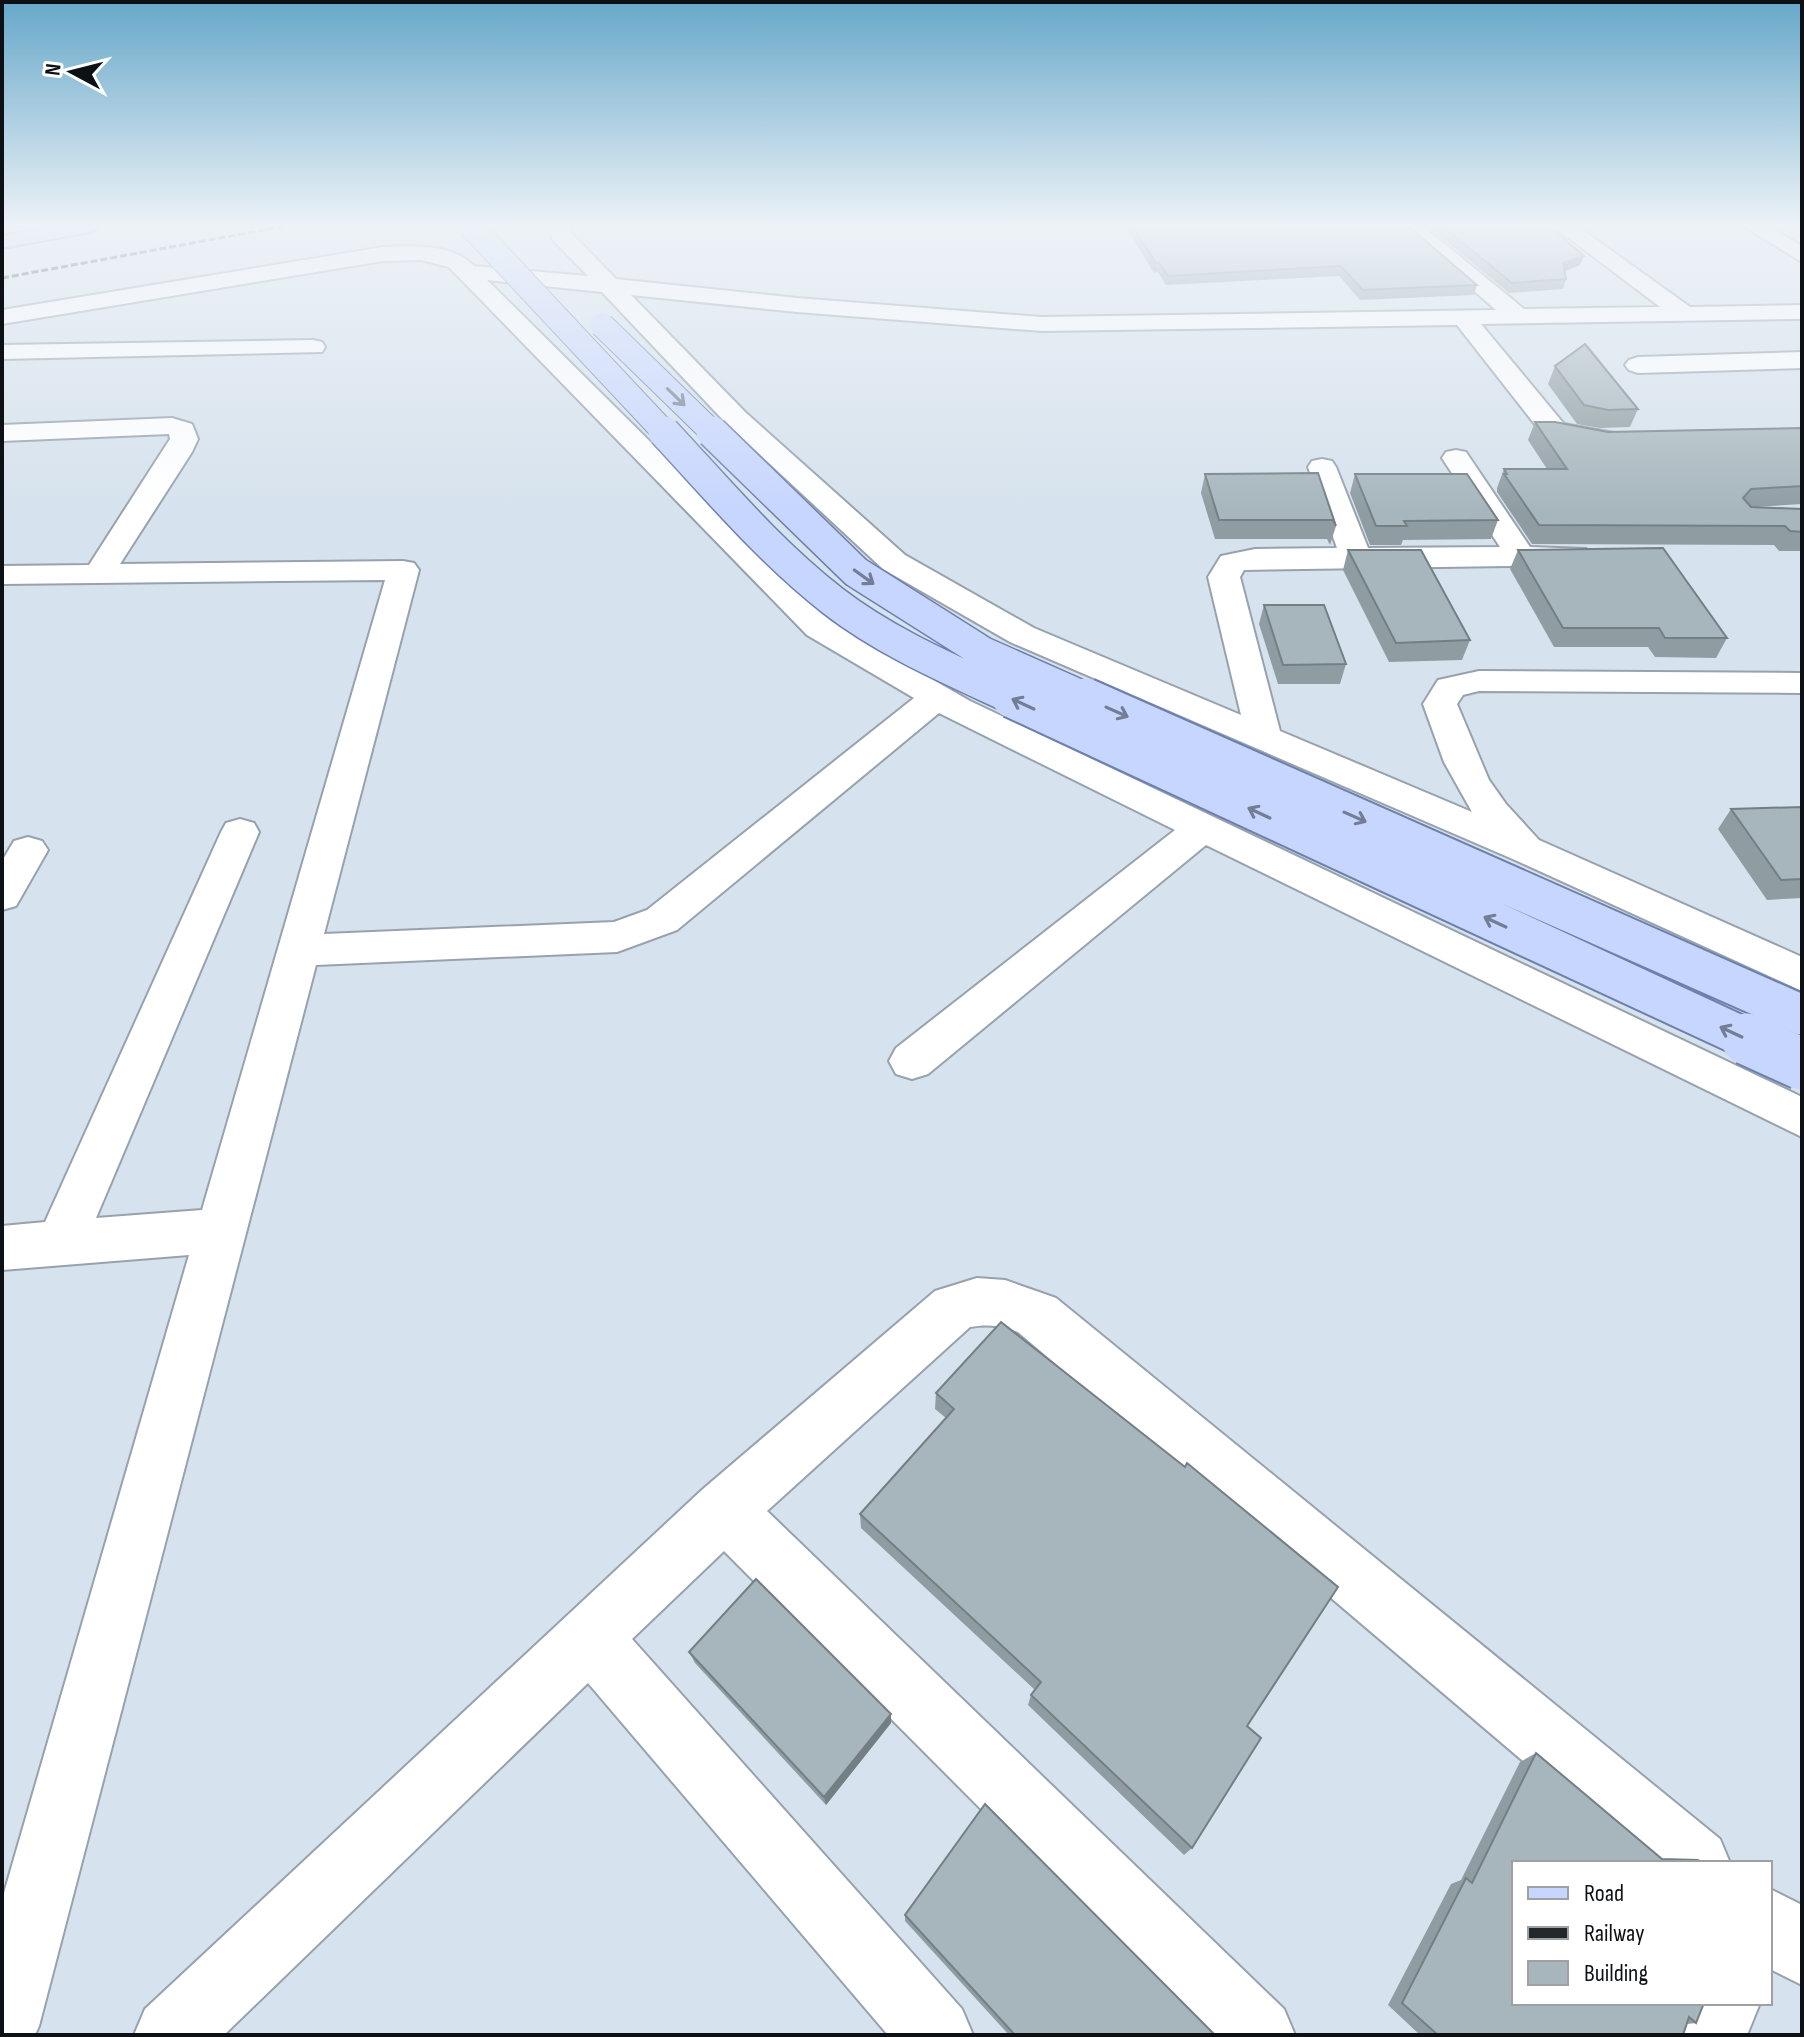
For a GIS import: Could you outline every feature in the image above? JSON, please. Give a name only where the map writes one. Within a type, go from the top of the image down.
[{"type":"main road","points":[[560,321],[783,560],[835,603],[889,637],[962,675],[1802,1064]]},
{"type":"main road","points":[[598,321],[856,572],[984,653],[1802,1015]]},
{"type":"street","points":[[515,321],[819,628],[937,697],[1802,1118]]},
{"type":"street","points":[[643,321],[736,418],[894,562],[1022,635],[1529,851],[1802,975]]},
{"type":"street","points":[[1004,321],[1042,324],[1219,321]]},
{"type":"street","points":[[1466,321],[1554,430],[1586,437],[1630,438]]},
{"type":"street","points":[[2,352],[313,347]]},
{"type":"street","points":[[1638,365],[1802,360]]},
{"type":"street","points":[[2,433],[172,426],[182,430],[184,439],[178,452],[98,574]]},
{"type":"street","points":[[1456,458],[1521,556]]},
{"type":"street","points":[[1322,467],[1356,558]]},
{"type":"street","points":[[1264,738],[1224,577],[1232,563],[1255,558],[1600,556]]},
{"type":"street","points":[[2,2026],[403,570],[3,577]]},
{"type":"street","points":[[1529,851],[1504,828],[1464,772],[1440,704],[1450,687],[1479,681],[1802,683]]},
{"type":"street","points":[[299,950],[617,937],[662,920],[937,697]]},
{"type":"street","points":[[912,1061],[1204,827]]},
{"type":"street","points":[[61,1242],[240,832]]},
{"type":"street","points":[[2,896],[28,850]]},
{"type":"street","points":[[2,1248],[221,1230]]},
{"type":"street","points":[[171,2035],[724,1510],[954,1308],[978,1300],[1003,1301],[1037,1315],[1694,1861]]},
{"type":"street","points":[[724,1510],[1258,2035]]},
{"type":"street","points":[[590,1638],[936,2035]]},
{"type":"street","points":[[1772,1926],[1802,1950]]},
{"type":"street","points":[[1710,2035],[1723,2005]]},
{"type":"building","points":[[1585,344],[1638,409],[1608,410],[1584,405],[1555,366]]},
{"type":"building","points":[[1535,422],[1555,422],[1608,432],[1802,428],[1802,486],[1751,489],[1743,498],[1751,507],[1802,509],[1802,532],[1790,531],[1785,526],[1539,525],[1504,474],[1507,474],[1504,469],[1567,469]]},
{"type":"building","points":[[1318,473],[1336,526],[1333,520],[1219,520],[1205,474]]},
{"type":"building","points":[[1355,474],[1467,474],[1498,520],[1404,521],[1407,526],[1376,526]]},
{"type":"building","points":[[1663,548],[1727,638],[1665,638],[1659,628],[1563,628],[1518,550]]},
{"type":"building","points":[[1348,550],[1421,550],[1470,640],[1396,643]]},
{"type":"building","points":[[1264,605],[1324,605],[1346,664],[1283,665]]},
{"type":"building","points":[[1802,807],[1802,879],[1781,880],[1731,809]]},
{"type":"building","points":[[1001,1322],[1185,1467],[1187,1463],[1338,1587],[1247,1726],[1261,1738],[1192,1848],[1031,1695],[1041,1682],[860,1514],[954,1409],[936,1393]]},
{"type":"building","points":[[756,1579],[891,1714],[824,1797],[689,1652]]},
{"type":"building","points":[[1536,1753],[1662,1859],[1699,1861],[1512,1861],[1512,2005],[1703,2005],[1696,2023],[1689,2017],[1683,2035],[1438,2035],[1402,2003],[1466,1878],[1472,1883]]},
{"type":"building","points":[[985,1804],[1215,2035],[1015,2035],[905,1915]]}]
